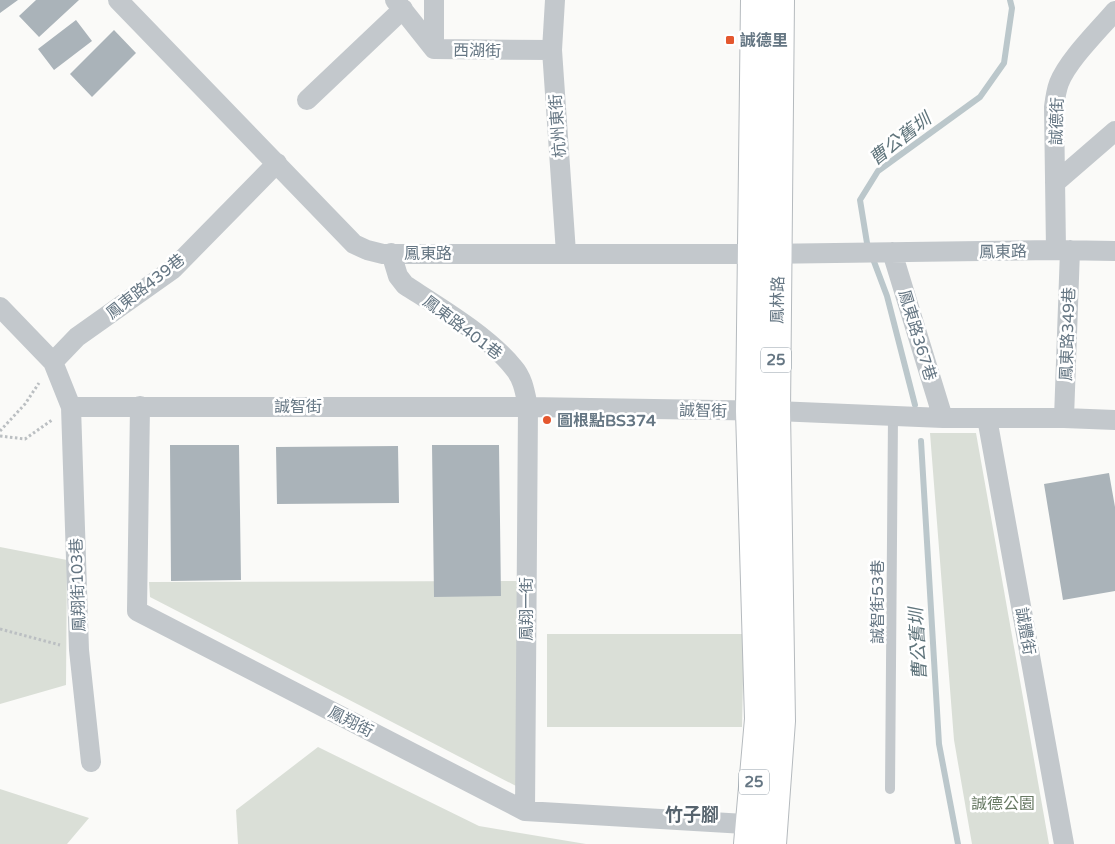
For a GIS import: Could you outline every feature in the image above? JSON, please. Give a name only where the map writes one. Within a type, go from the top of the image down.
[{"type":"main road","name":"鳳林路","points":[[755,0],[765,254]]},
{"type":"main road","name":"鳳林路","points":[[761,835],[770,720],[763,411],[765,254],[780,0]]},
{"type":"street","name":"鳳東路","points":[[118,0],[354,244],[367,250],[391,253],[765,254],[1115,251]]},
{"type":"street","points":[[434,0],[434,49]]},
{"type":"street","name":"杭州東街","points":[[555,0],[552,50],[566,253]]},
{"type":"street","points":[[307,100],[399,4]]},
{"type":"street","name":"西湖街","points":[[399,4],[434,49],[552,50]]},
{"type":"street","name":"誠德街","points":[[1063,250],[1056,183],[1054,107],[1060,82],[1070,65],[1115,11]]},
{"type":"street","points":[[1056,183],[1115,131]]},
{"type":"street","name":"鳳東路439巷","points":[[53,362],[77,337],[173,269],[277,163]]},
{"type":"street","name":"鳳東路349巷","points":[[1063,250],[1064,418]]},
{"type":"street","name":"鳳東路367巷","points":[[892,252],[944,418]]},
{"type":"street","name":"鳳東路401巷","points":[[391,253],[398,276],[405,284],[489,342],[514,368],[524,386],[528,406]]},
{"type":"street","points":[[0,307],[53,362]]},
{"type":"street","name":"鳳翔街103巷","points":[[53,362],[71,407],[79,650],[91,762]]},
{"type":"street","name":"鳳翔街","points":[[140,406],[137,611],[525,811],[761,835]]},
{"type":"street","name":"誠智街","points":[[71,407],[528,406],[763,411],[944,418],[1115,420]]},
{"type":"street","name":"鳳翔一街","points":[[525,811],[528,406]]},
{"type":"street","name":"誠體街","points":[[987,418],[1064,844]]},
{"type":"lane","name":"誠智街53巷","points":[[890,789],[893,416]]},
{"type":"path","points":[[0,431],[25,404],[53,362]]},
{"type":"path","points":[[0,436],[25,439],[71,407]]},
{"type":"path","points":[[0,629],[79,650]]},
{"type":"green space","name":"誠德公園","points":[[930,433],[976,433],[1049,844],[972,844],[954,740]]},
{"type":"green space","points":[[0,547],[67,560],[66,685],[0,704]]},
{"type":"green space","points":[[519,581],[516,786],[150,597],[149,582]]},
{"type":"green space","points":[[547,634],[744,634],[742,727],[547,727]]},
{"type":"green space","points":[[318,747],[479,826],[586,844],[238,844],[236,810]]},
{"type":"green space","points":[[0,789],[89,818],[67,844],[0,844]]},
{"type":"building","points":[[0,0],[18,0],[0,13]]},
{"type":"building","points":[[36,0],[79,0],[39,37],[19,16]]},
{"type":"building","points":[[76,20],[92,41],[54,70],[38,49]]},
{"type":"building","points":[[114,30],[136,53],[92,97],[70,74]]},
{"type":"building","points":[[170,445],[239,445],[241,580],[171,581]]},
{"type":"building","points":[[432,445],[499,445],[501,596],[434,597]]},
{"type":"building","points":[[398,446],[399,503],[277,504],[276,447]]},
{"type":"building","points":[[1109,473],[1115,507],[1115,591],[1063,600],[1044,484]]},
{"type":"waterway","name":"曹公舊圳","points":[[915,405],[887,296],[867,243],[860,200],[878,171],[980,97],[1004,63],[1012,8],[1010,0]]},
{"type":"waterway","name":"曹公舊圳","points":[[921,441],[939,744],[958,844]]},
{"type":"place","name":"誠德里","points":[[730,40]]},
{"type":"place","name":"圖根點BS374","points":[[547,420]]},
{"type":"district","name":"竹子腳","points":[[692,815]]}]
